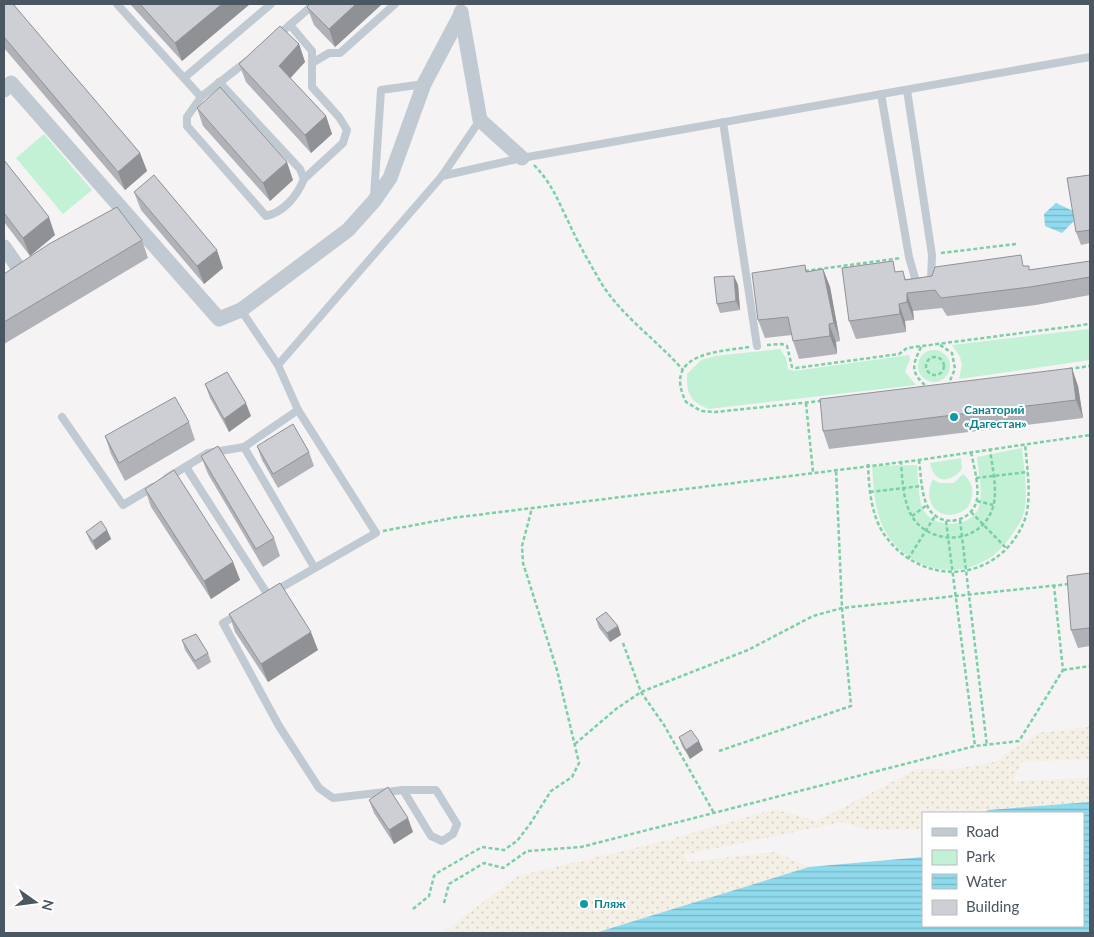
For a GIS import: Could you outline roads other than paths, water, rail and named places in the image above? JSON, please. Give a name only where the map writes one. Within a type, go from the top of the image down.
[{"type":"street","points":[[4,90],[11,83],[219,319],[241,310],[348,230],[374,201],[390,178],[424,84],[460,9]]},
{"type":"street","points":[[460,9],[480,120],[522,158]]},
{"type":"street","points":[[109,221],[125,212]]},
{"type":"street","points":[[4,247],[16,277],[38,262]]},
{"type":"lane","points":[[117,4],[201,97]]},
{"type":"lane","points":[[184,78],[271,4]]},
{"type":"lane","points":[[268,44],[314,4]]},
{"type":"lane","points":[[312,63],[329,52],[340,53],[395,4]]},
{"type":"lane","points":[[254,55],[201,97],[187,117],[186,126],[266,216],[275,214],[298,194],[304,179],[343,143],[347,130],[312,87],[312,51],[290,25]]},
{"type":"lane","points":[[442,176],[522,158],[1090,57]]},
{"type":"lane","points":[[219,82],[300,169],[304,179]]},
{"type":"lane","points":[[374,201],[381,90],[424,84]]},
{"type":"lane","points":[[881,94],[909,258],[916,285],[932,283],[932,254],[907,90]]},
{"type":"lane","points":[[278,365],[442,176],[480,120]]},
{"type":"lane","points":[[723,122],[757,346]]},
{"type":"lane","points":[[241,310],[278,365],[298,410],[376,533],[314,567],[261,600]]},
{"type":"lane","points":[[62,417],[123,504],[208,453],[244,447],[298,410]]},
{"type":"lane","points":[[244,447],[314,567]]},
{"type":"lane","points":[[186,467],[268,595]]},
{"type":"lane","points":[[246,610],[223,624],[279,726],[319,788],[333,798],[403,790],[436,790],[457,824],[453,834],[442,841],[431,836],[403,790]]},
{"type":"water","points":[[1056,203],[1073,211],[1074,221],[1062,233],[1045,226],[1044,214]]},
{"type":"water","points":[[1090,802],[1090,933],[595,933],[809,867],[922,857],[922,927],[1084,927],[1084,812],[985,812],[988,810]]},
{"type":"place","name":"Санаторий «Дагестан»","points":[[954,417]]},
{"type":"place","name":"Пляж","points":[[584,904]]}]
